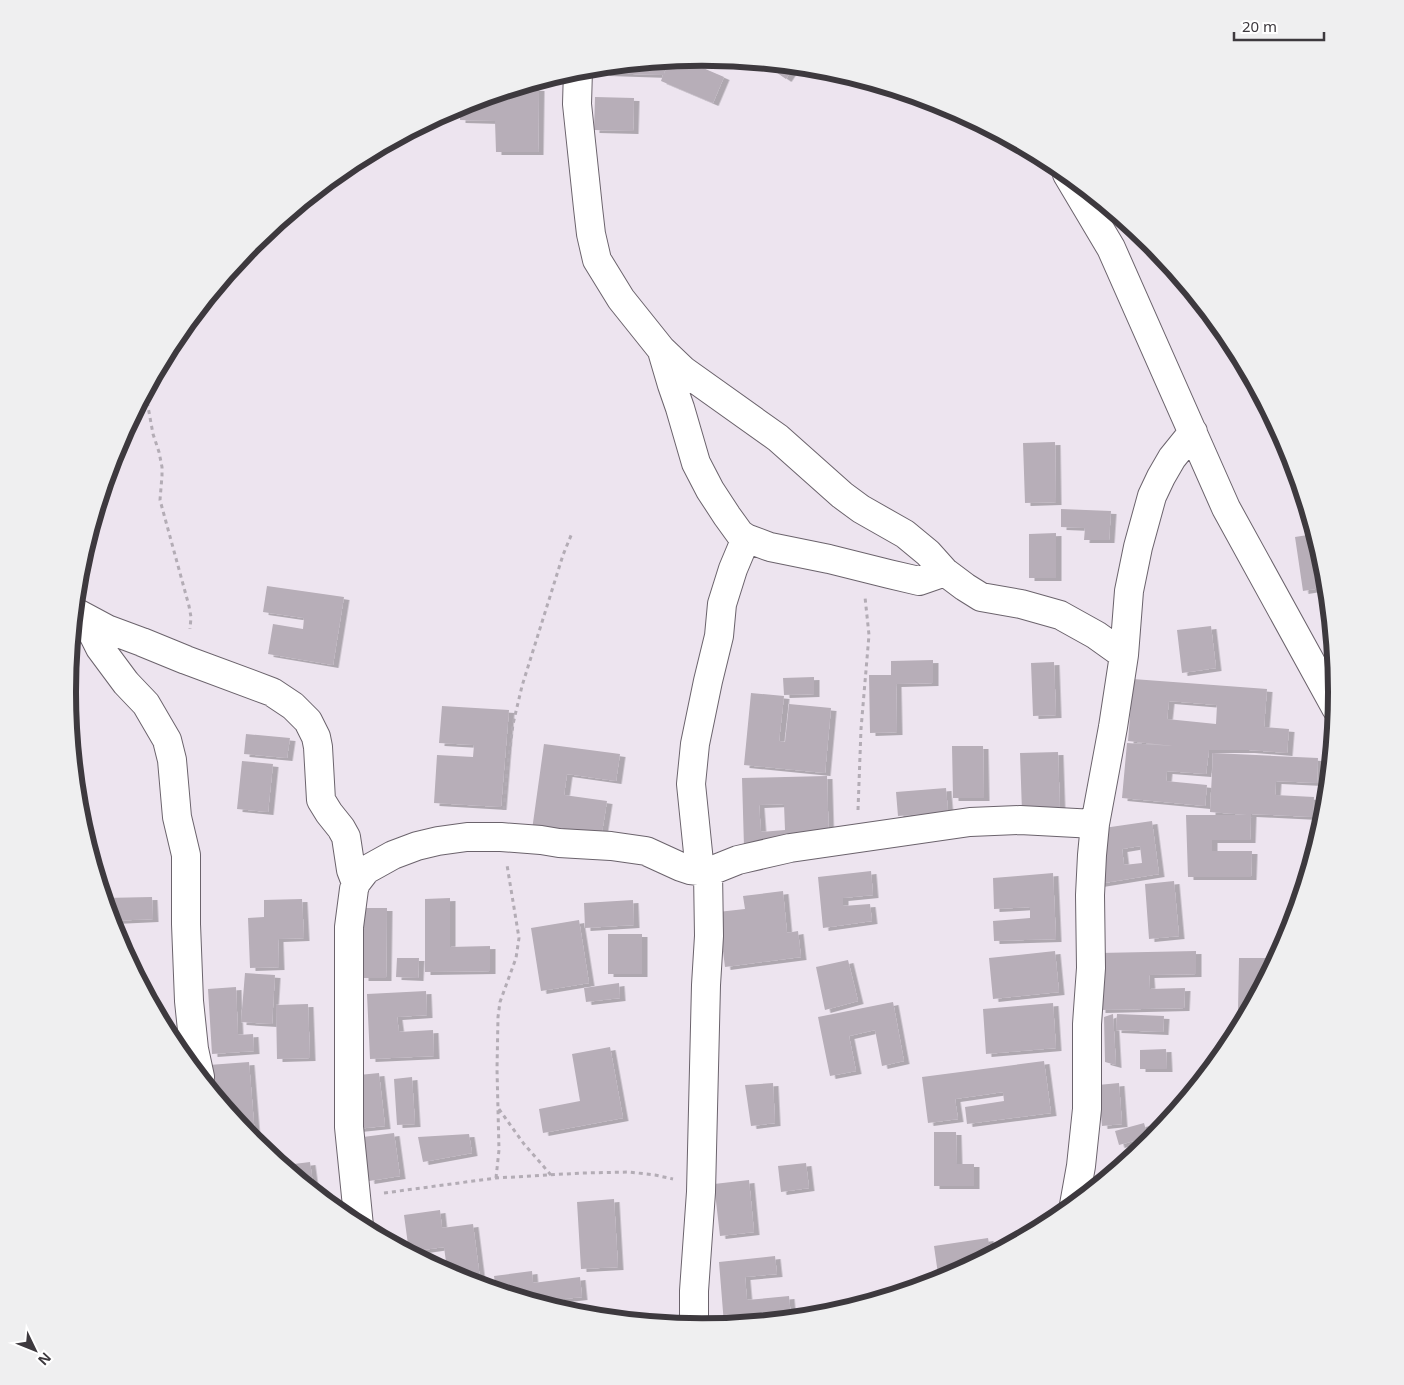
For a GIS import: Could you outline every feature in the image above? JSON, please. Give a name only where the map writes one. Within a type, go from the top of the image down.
[{"type":"street","points":[[578,79],[577,104],[588,208],[597,260],[621,299],[661,349],[684,371],[778,438],[842,495],[861,509],[905,534],[928,552],[945,572],[965,587],[980,596],[1021,604],[1060,615],[1096,635],[1124,655]]},
{"type":"street","points":[[1078,192],[1111,248],[1231,517],[1328,693]]},
{"type":"street","points":[[661,349],[696,463],[710,490],[740,534],[770,547],[919,580],[945,572]]},
{"type":"street","points":[[1076,1194],[1087,1109],[1092,856],[1095,824],[1124,655],[1130,591],[1138,547],[1152,496],[1172,458],[1193,432]]},
{"type":"street","points":[[694,1319],[694,1291],[701,1192],[709,928],[704,872],[691,784],[694,744],[719,636],[722,604],[733,568],[746,538]]},
{"type":"street","points":[[82,615],[108,629],[272,692],[293,706],[308,720],[316,737],[318,747],[321,800],[346,836],[356,883]]},
{"type":"street","points":[[82,615],[100,648],[126,684],[146,704],[167,740],[172,760],[177,817],[186,855],[189,1001],[197,1063]]},
{"type":"street","points":[[358,1215],[349,1127],[348,1092],[349,927],[351,906],[356,883],[366,870],[393,855],[438,841],[467,837],[502,836],[646,851],[676,866],[704,872],[767,852],[970,822],[1020,820],[1095,824]]},
{"type":"path","points":[[147,402],[162,467],[161,508],[191,617],[186,660]]},
{"type":"path","points":[[496,1178],[499,1150],[498,1017],[500,1002],[516,958],[519,938],[502,836],[508,762],[513,724],[522,686],[563,555],[572,533]]},
{"type":"path","points":[[862,838],[857,806],[869,636],[864,592],[866,568]]},
{"type":"path","points":[[499,1109],[551,1175]]},
{"type":"path","points":[[356,1199],[380,1193],[496,1178],[629,1172],[672,1179],[701,1192]]},
{"type":"building","points":[[699,66],[724,77],[713,103],[661,81],[663,75],[612,73],[664,68],[664,74],[666,68]]},
{"type":"building","points":[[774,71],[790,73],[786,79]]},
{"type":"building","points":[[539,88],[538,152],[496,152],[495,121],[460,120],[460,115],[462,114],[501,99]]},
{"type":"building","points":[[595,97],[634,98],[633,131],[594,130]]},
{"type":"building","points":[[1055,442],[1056,502],[1025,503],[1023,443]]},
{"type":"building","points":[[1061,509],[1111,511],[1109,540],[1084,540],[1085,528],[1061,527]]},
{"type":"building","points":[[1056,533],[1056,578],[1029,578],[1029,534]]},
{"type":"building","points":[[1308,535],[1319,588],[1303,591],[1295,537]]},
{"type":"building","points":[[267,586],[344,597],[333,665],[268,654],[273,624],[303,629],[304,618],[263,612]]},
{"type":"building","points":[[1211,626],[1216,668],[1182,673],[1177,630]]},
{"type":"building","points":[[933,660],[933,683],[896,684],[897,732],[870,733],[869,675],[891,675],[891,661]]},
{"type":"building","points":[[1054,662],[1056,715],[1033,716],[1031,663]]},
{"type":"building","points":[[814,677],[814,694],[784,695],[783,678]]},
{"type":"building","points":[[1133,679],[1267,689],[1264,727],[1289,729],[1287,753],[1249,750],[1209,750],[1206,774],[1167,771],[1166,781],[1207,785],[1205,806],[1122,798],[1127,743],[1173,746],[1128,741]],"holes":[[[1169,701],[1217,705],[1216,724],[1167,719]]]},
{"type":"building","points":[[751,693],[784,696],[779,741],[785,742],[789,704],[831,708],[825,773],[744,765]]},
{"type":"building","points":[[442,706],[509,710],[501,807],[434,803],[437,755],[473,757],[474,745],[439,743]]},
{"type":"building","points":[[246,734],[290,738],[287,758],[244,754]]},
{"type":"building","points":[[544,744],[620,754],[616,781],[567,774],[564,795],[607,801],[601,839],[532,830]]},
{"type":"building","points":[[952,746],[983,746],[984,798],[953,798]]},
{"type":"building","points":[[1058,752],[1060,811],[1022,812],[1020,753]]},
{"type":"building","points":[[1213,753],[1318,758],[1317,783],[1276,781],[1275,795],[1314,797],[1313,817],[1251,814],[1250,840],[1212,840],[1212,851],[1252,851],[1251,877],[1188,877],[1186,815],[1247,815],[1210,812]]},
{"type":"building","points":[[242,761],[273,764],[268,812],[237,809]]},
{"type":"building","points":[[827,776],[829,845],[744,847],[742,778]],"holes":[[[784,804],[785,830],[761,832],[759,805]]]},
{"type":"building","points":[[946,788],[948,812],[898,816],[896,792]]},
{"type":"building","points":[[1152,821],[1159,874],[1098,884],[1090,830]],"holes":[[[1140,846],[1142,863],[1124,865],[1122,849]]]},
{"type":"building","points":[[871,871],[873,895],[843,898],[843,906],[870,904],[872,921],[823,928],[818,877]]},
{"type":"building","points":[[1053,873],[1056,939],[994,941],[993,921],[1030,918],[1030,907],[994,909],[993,878]]},
{"type":"building","points":[[1174,881],[1179,936],[1149,939],[1145,884]]},
{"type":"building","points":[[783,891],[787,933],[798,931],[801,957],[725,967],[718,912],[745,909],[743,896]]},
{"type":"building","points":[[152,897],[153,919],[119,921],[110,898]]},
{"type":"building","points":[[450,898],[450,947],[490,946],[490,971],[425,972],[425,899]]},
{"type":"building","points":[[302,899],[304,938],[278,939],[279,967],[250,968],[248,918],[264,917],[264,900]]},
{"type":"building","points":[[633,900],[634,925],[585,928],[584,903]]},
{"type":"building","points":[[364,908],[387,908],[386,978],[363,978]]},
{"type":"building","points":[[579,920],[589,983],[541,991],[531,928]]},
{"type":"building","points":[[608,934],[642,934],[642,974],[608,974]]},
{"type":"building","points":[[1055,951],[1059,992],[993,999],[989,958]]},
{"type":"building","points":[[1196,951],[1196,974],[1149,975],[1150,989],[1185,988],[1184,1008],[1100,1010],[1099,953]]},
{"type":"building","points":[[397,958],[419,958],[418,978],[396,977]]},
{"type":"building","points":[[1239,958],[1269,958],[1244,1006],[1241,1011],[1238,1011]]},
{"type":"building","points":[[848,960],[858,1001],[825,1010],[816,967]]},
{"type":"building","points":[[245,973],[275,975],[272,1024],[241,1022]]},
{"type":"building","points":[[619,983],[620,998],[586,1002],[584,988]]},
{"type":"building","points":[[236,987],[238,1035],[253,1034],[254,1051],[212,1054],[208,989]]},
{"type":"building","points":[[426,991],[427,1015],[397,1017],[399,1032],[433,1030],[434,1056],[370,1059],[367,994]]},
{"type":"building","points":[[893,1002],[904,1061],[882,1066],[875,1030],[849,1036],[856,1071],[830,1076],[818,1017]]},
{"type":"building","points":[[1053,1003],[1056,1048],[986,1054],[983,1009]]},
{"type":"building","points":[[308,1004],[310,1058],[277,1059],[276,1005]]},
{"type":"building","points":[[1113,1014],[1116,1065],[1105,1062],[1104,1017]]},
{"type":"building","points":[[1117,1014],[1164,1016],[1163,1032],[1116,1030]]},
{"type":"building","points":[[610,1047],[623,1118],[543,1133],[539,1109],[580,1101],[572,1054]]},
{"type":"building","points":[[1166,1049],[1167,1069],[1140,1069],[1140,1050]]},
{"type":"building","points":[[1044,1061],[1051,1113],[967,1124],[965,1107],[1004,1101],[1003,1092],[955,1099],[958,1119],[928,1123],[922,1077]]},
{"type":"building","points":[[249,1062],[255,1130],[210,1080],[209,1065]]},
{"type":"building","points":[[379,1073],[385,1126],[356,1129],[349,1076]]},
{"type":"building","points":[[412,1077],[415,1124],[397,1125],[394,1079]]},
{"type":"building","points":[[773,1083],[775,1123],[751,1126],[745,1085]]},
{"type":"building","points":[[1119,1083],[1122,1124],[1102,1126],[1098,1085]]},
{"type":"building","points":[[1144,1123],[1147,1133],[1141,1139],[1119,1145],[1115,1131]]},
{"type":"building","points":[[934,1132],[956,1132],[957,1164],[974,1164],[974,1186],[934,1186]]},
{"type":"building","points":[[394,1133],[400,1176],[369,1181],[363,1137]]},
{"type":"building","points":[[469,1134],[472,1153],[423,1162],[418,1137]]},
{"type":"building","points":[[310,1162],[313,1182],[291,1164]]},
{"type":"building","points":[[806,1163],[809,1188],[781,1192],[778,1166]]},
{"type":"building","points":[[749,1180],[754,1232],[720,1236],[714,1184]]},
{"type":"building","points":[[614,1199],[618,1267],[581,1269],[577,1202]]},
{"type":"building","points":[[440,1210],[442,1228],[473,1224],[480,1278],[443,1262],[446,1262],[444,1247],[419,1251],[408,1245],[404,1215]]},
{"type":"building","points":[[988,1238],[990,1248],[938,1273],[934,1246]]},
{"type":"building","points":[[775,1256],[777,1274],[745,1277],[747,1300],[789,1296],[791,1312],[724,1318],[719,1262]]},
{"type":"building","points":[[532,1271],[533,1283],[580,1277],[582,1297],[555,1301],[495,1284],[494,1276]]}]
